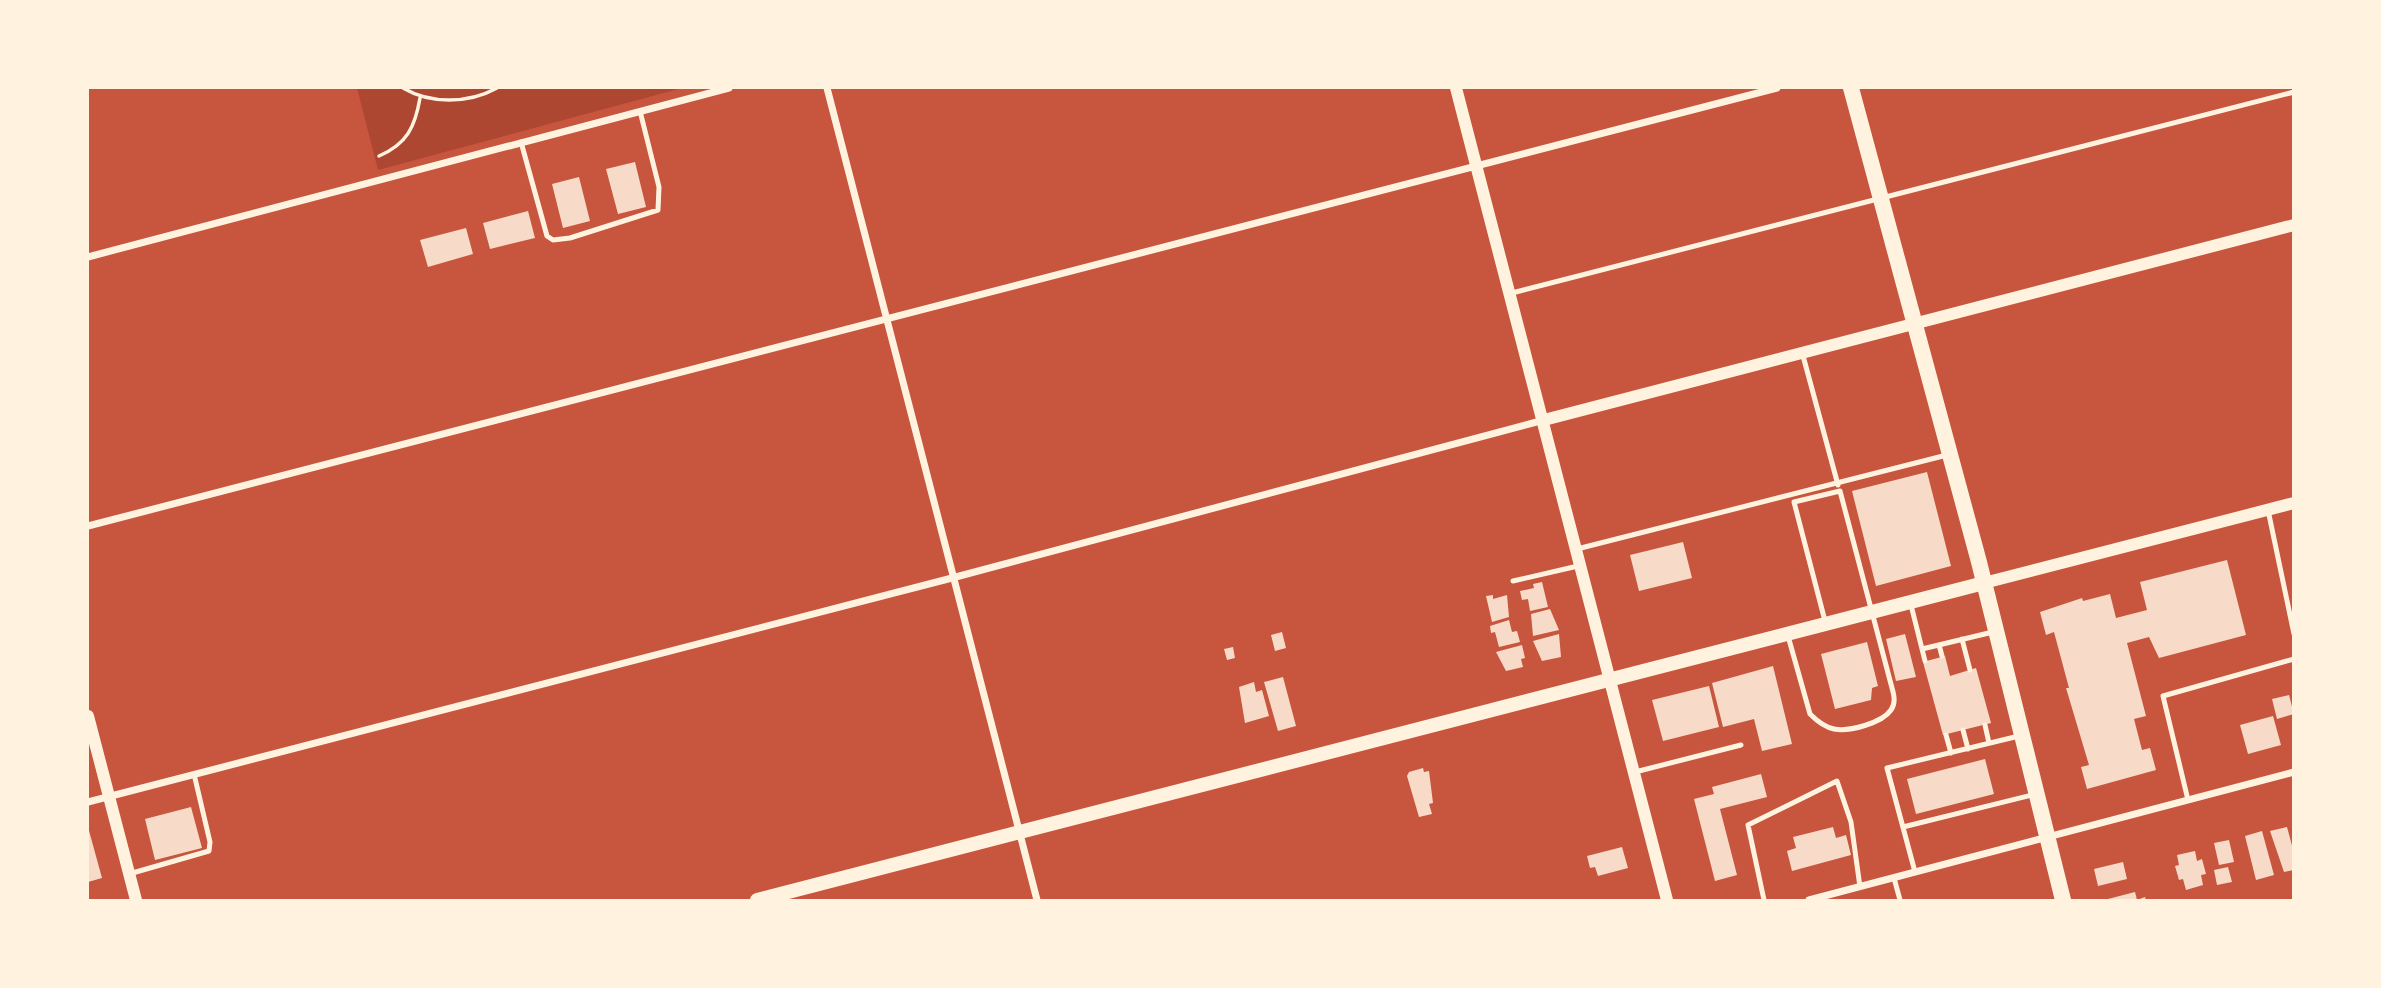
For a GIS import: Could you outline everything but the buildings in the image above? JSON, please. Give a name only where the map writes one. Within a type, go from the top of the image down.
[{"type":"main road","points":[[1851,88],[1951,455],[2063,901]]},
{"type":"main road","points":[[757,901],[1984,583]]},
{"type":"street","points":[[88,257],[729,88]]},
{"type":"street","points":[[827,88],[1037,901]]},
{"type":"street","points":[[1457,88],[1667,901]]},
{"type":"street","points":[[88,526],[1777,88]]},
{"type":"street","points":[[88,802],[952,578],[1916,321],[2294,225]]},
{"type":"street","points":[[1984,583],[2294,503]]},
{"type":"street","points":[[88,716],[136,901]]},
{"type":"street","points":[[1809,901],[2294,772]]},
{"type":"lane","points":[[1512,293],[2294,92]]},
{"type":"lane","points":[[521,142],[547,236],[553,240],[570,238],[658,210],[659,187],[640,111]]},
{"type":"lane","points":[[1787,634],[1810,714],[1832,729],[1863,725],[1891,710],[1895,700],[1801,352]]},
{"type":"lane","points":[[1577,549],[1951,455]]},
{"type":"lane","points":[[1826,624],[1794,502],[1840,491]]},
{"type":"lane","points":[[2268,510],[2294,634]]},
{"type":"lane","points":[[1513,582],[1581,565]]},
{"type":"lane","points":[[1910,602],[1925,661]]},
{"type":"lane","points":[[1922,649],[1996,631]]},
{"type":"lane","points":[[1962,639],[1970,670]]},
{"type":"lane","points":[[1939,645],[1942,656]]},
{"type":"lane","points":[[2188,800],[2163,696],[2294,659]]},
{"type":"lane","points":[[1985,725],[1989,743]]},
{"type":"lane","points":[[1963,730],[1968,749]]},
{"type":"lane","points":[[1946,735],[1951,753]]},
{"type":"lane","points":[[1915,872],[1887,768],[2022,735]]},
{"type":"lane","points":[[1634,772],[1741,745]]},
{"type":"lane","points":[[129,874],[209,851],[210,842],[194,774]]},
{"type":"lane","points":[[1764,901],[1748,825],[1837,781],[1852,822],[1860,887]]},
{"type":"lane","points":[[1903,827],[2036,794]]},
{"type":"lane","points":[[1894,877],[1900,901]]},
{"type":"path","points":[[402,88],[420,98],[456,100],[497,88]]},
{"type":"path","points":[[379,156],[404,142],[415,124],[420,98]]},
{"type":"shaded area","points":[[357,88],[682,88],[378,170]]}]
